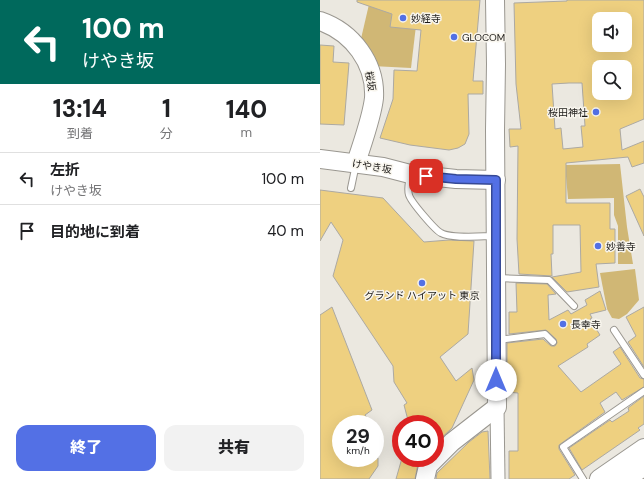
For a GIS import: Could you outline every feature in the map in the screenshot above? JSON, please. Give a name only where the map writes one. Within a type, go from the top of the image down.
[{"type":"highway","points":[[623,479],[644,464]]},
{"type":"street","points":[[495,0],[498,479]]},
{"type":"street","name":"桜坂","points":[[320,21],[330,24],[355,43],[369,68],[373,83],[374,98],[356,163]]},
{"type":"street","name":"けやき坂","points":[[320,159],[383,167],[410,174],[456,179],[496,180]]},
{"type":"street","points":[[425,479],[428,466],[452,442],[497,407]]},
{"type":"street","points":[[599,479],[644,448]]},
{"type":"street","points":[[637,479],[644,474]]},
{"type":"lane","points":[[351,188],[356,163]]},
{"type":"lane","points":[[410,174],[408,187],[409,197],[441,234],[455,237],[496,236]]},
{"type":"lane","points":[[496,278],[549,280],[574,306]]},
{"type":"lane","points":[[614,330],[644,374]]},
{"type":"lane","points":[[496,340],[545,334],[553,342]]},
{"type":"lane","points":[[583,479],[563,447],[644,391]]},
{"type":"shaded area","points":[[370,0],[419,0],[411,68],[372,66],[360,43]]},
{"type":"shaded area","points":[[620,164],[633,264],[618,264],[618,226],[614,215],[614,198],[568,199],[565,165]]},
{"type":"shaded area","points":[[635,269],[639,300],[627,314],[619,319],[612,318],[607,309],[600,273]]},
{"type":"building","points":[[357,0],[480,0],[473,81],[483,81],[483,94],[468,94],[469,134],[465,144],[458,148],[449,150],[410,145],[380,138],[393,99],[394,70],[417,71],[421,30],[390,27],[392,14],[357,2]]},
{"type":"building","points":[[567,0],[644,0],[644,119],[620,129],[622,150],[644,141],[644,163],[632,167],[628,157],[566,163],[566,203],[610,203],[610,229],[615,229],[615,263],[596,264],[599,287],[567,292],[552,277],[581,272],[580,225],[553,225],[553,254],[551,254],[552,276],[519,274],[517,239],[518,146],[510,147],[509,129],[521,129],[516,84],[514,3]],"holes":[[[582,83],[585,126],[581,126],[583,147],[563,149],[561,128],[555,129],[552,84]]]},
{"type":"building","points":[[320,45],[334,46],[333,62],[349,63],[344,125],[320,124]]},
{"type":"building","points":[[640,189],[644,197],[644,236],[626,196]]},
{"type":"building","points":[[320,190],[383,198],[424,242],[449,240],[474,241],[468,334],[440,357],[456,381],[472,368],[474,380],[452,428],[444,436],[444,415],[407,415],[404,405],[407,403],[394,382],[393,366],[333,276],[343,240],[331,222],[320,241]]},
{"type":"building","points":[[516,283],[547,284],[556,294],[548,295],[549,320],[568,310],[571,314],[587,305],[585,300],[600,291],[606,310],[590,314],[592,318],[590,319],[600,335],[587,344],[588,347],[558,366],[581,392],[621,364],[613,352],[620,347],[640,378],[644,379],[644,387],[622,400],[616,392],[600,403],[605,412],[559,445],[559,449],[575,475],[569,479],[509,479],[509,451],[518,451],[518,393],[507,392],[507,343],[543,339],[551,346],[555,346],[557,343],[556,339],[546,330],[509,334],[509,312],[517,312]]},
{"type":"building","points":[[332,307],[372,410],[365,415],[332,415],[332,467],[377,467],[369,479],[320,479],[320,315]]},
{"type":"building","points":[[644,307],[644,367],[628,342],[636,336],[626,317]]},
{"type":"building","points":[[644,396],[644,424],[638,428],[640,430],[582,470],[569,448],[610,420],[612,422],[629,411],[628,408]]},
{"type":"building","points":[[488,431],[490,479],[436,479],[437,473],[469,442],[482,432]]},
{"type":"building","points":[[399,467],[417,467],[415,479],[396,479]]},
{"type":"place","name":"妙経寺","points":[[403,18]]},
{"type":"place","name":"GLOCOM","points":[[454,37]]},
{"type":"place","name":"桜田神社","points":[[596,112]]},
{"type":"place","name":"妙善寺","points":[[598,246]]},
{"type":"place","name":"グランド ハイアット 東京","points":[[422,283]]},
{"type":"place","name":"長幸寺","points":[[563,324]]},
{"type":"route","points":[[426,176],[456,179],[496,180],[496,380]]}]
